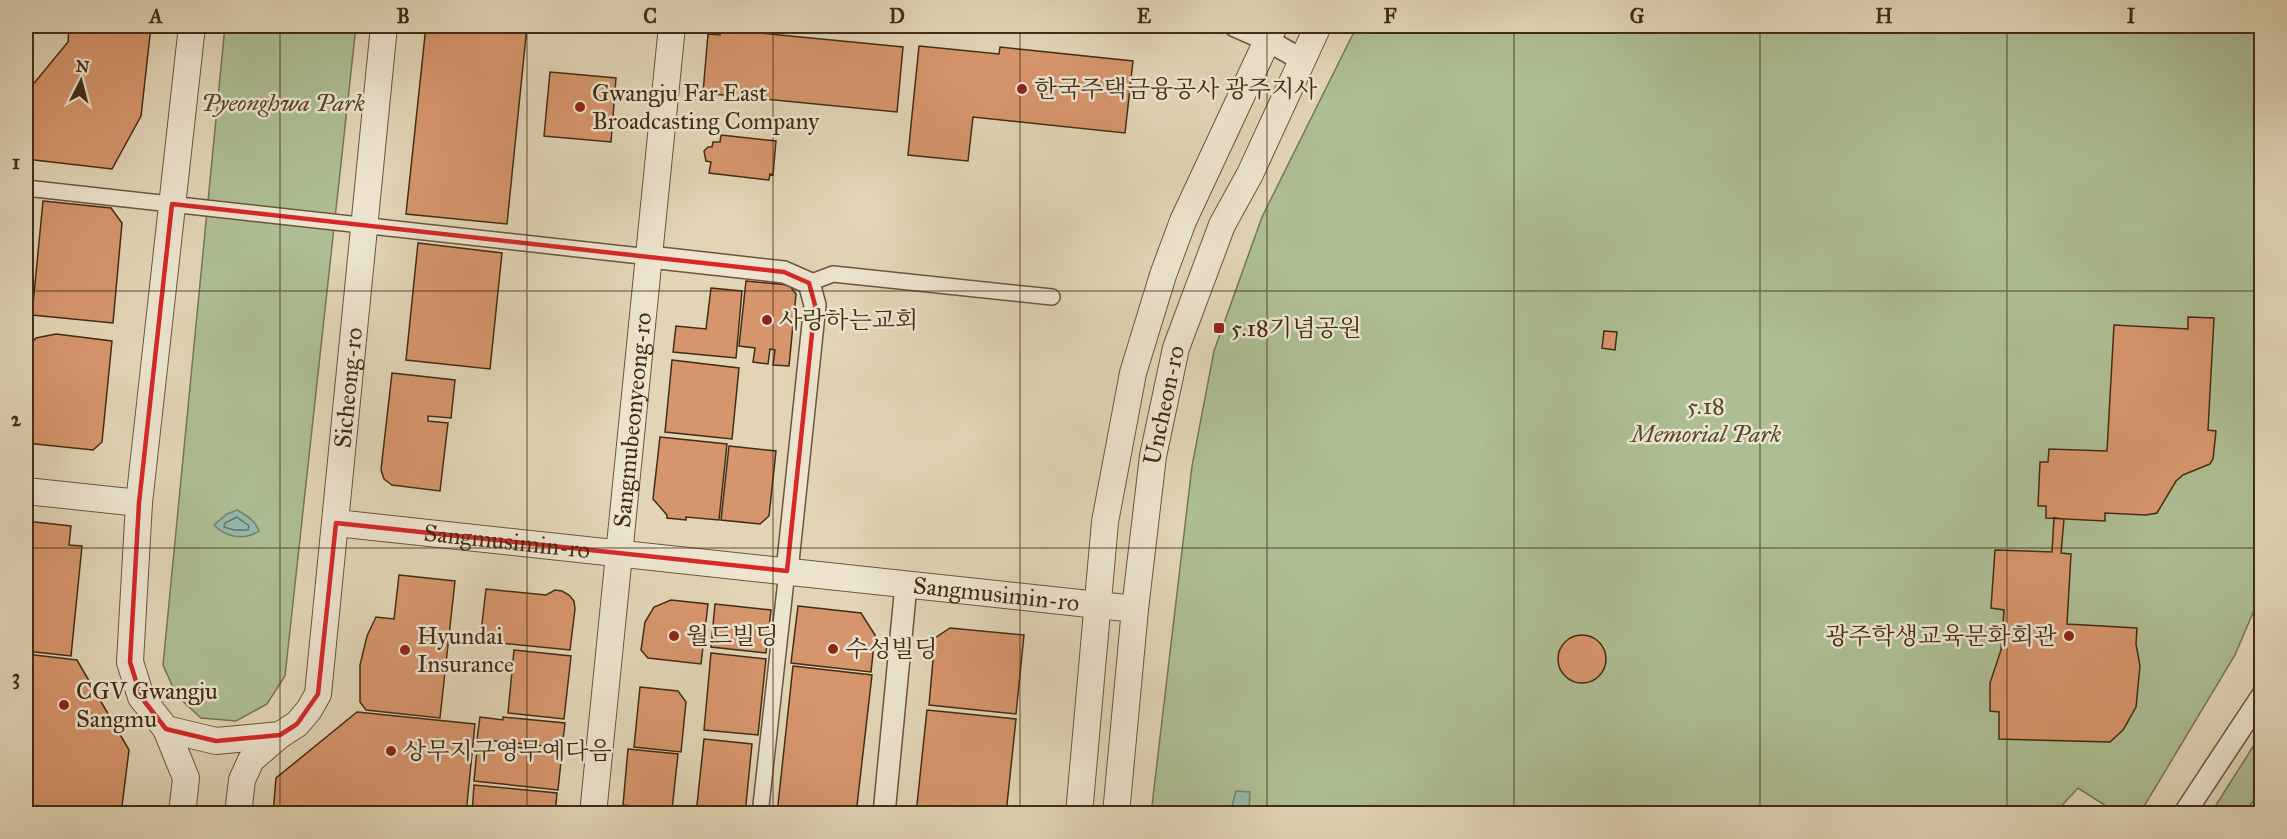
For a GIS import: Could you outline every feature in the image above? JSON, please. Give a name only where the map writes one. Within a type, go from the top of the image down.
[{"type":"street","points":[[182,813],[186,778],[166,729],[141,697],[130,662],[140,503],[192,26]]},
{"type":"street","name":"Sicheong-ro","points":[[238,813],[242,780],[251,760],[280,735],[297,724],[309,710],[318,694],[384,26]]},
{"type":"street","name":"Sangmubeonyeong-ro","points":[[593,813],[672,26]]},
{"type":"street","points":[[1235,26],[1270,33],[1302,60]]},
{"type":"street","name":"Uncheon-ro","points":[[1116,813],[1135,609],[1153,456],[1176,348],[1222,225],[1250,174],[1318,26]]},
{"type":"street","name":"Uncheon-ro","points":[[1079,813],[1106,512],[1141,345],[1183,220],[1270,33]]},
{"type":"street","points":[[26,189],[784,272],[809,283],[833,274],[1052,297]]},
{"type":"street","points":[[760,813],[815,305],[809,283]]},
{"type":"street","points":[[26,491],[140,503]]},
{"type":"street","name":"Sangmusimin-ro","points":[[336,523],[1135,609]]},
{"type":"street","points":[[884,813],[906,585]]},
{"type":"street","points":[[2184,813],[2262,696]]},
{"type":"street","points":[[166,729],[216,741],[280,735]]},
{"type":"highlighted area","points":[[172,204],[784,272],[809,283],[815,305],[787,571],[336,523],[318,694],[297,724],[280,735],[216,741],[166,729],[141,697],[130,662],[139,503]]},
{"type":"green space","name":"Pyeonghwa Park","points":[[225,26],[356,26],[285,676],[267,704],[236,721],[201,718],[177,696],[163,665]]},
{"type":"green space","name":"5.18 Memorial Park","points":[[1357,26],[2261,26],[2261,594],[2235,655],[2140,813],[2117,813],[2078,788],[2054,814],[1151,814],[1192,466],[1214,351],[1262,217]]},
{"type":"green space","points":[[2261,734],[2261,790],[2245,813],[2211,813]]},
{"type":"water","points":[[237,510],[253,521],[259,531],[241,537],[229,535],[214,525],[227,514]]},
{"type":"water","points":[[1236,791],[1250,792],[1247,813],[1230,813]]},
{"type":"building","points":[[69,26],[151,26],[141,116],[112,169],[26,159],[26,93],[68,42]]},
{"type":"building","points":[[426,26],[527,26],[507,224],[406,214]]},
{"type":"building","points":[[720,29],[903,47],[897,112],[703,93],[708,34],[720,35]]},
{"type":"building","name":"한국주택금융공사 광주지사","points":[[919,46],[999,54],[1000,47],[1133,61],[1125,133],[973,117],[968,161],[908,155]]},
{"type":"building","name":"Gwangju Far East Broadcasting Company","points":[[550,72],[616,78],[611,142],[544,136]]},
{"type":"building","points":[[721,135],[776,141],[773,175],[770,174],[769,180],[709,173],[711,162],[706,161],[704,151],[712,147],[713,142],[720,142]]},
{"type":"building","points":[[43,201],[111,208],[122,223],[113,323],[32,315]]},
{"type":"building","points":[[418,243],[502,253],[490,369],[406,360]]},
{"type":"building","name":"사랑하는교회","points":[[746,281],[789,285],[796,294],[789,366],[773,365],[775,350],[770,349],[768,364],[753,362],[755,348],[739,346]]},
{"type":"building","points":[[711,288],[742,291],[736,358],[673,352],[676,326],[706,329]]},
{"type":"building","points":[[2188,317],[2214,318],[2208,430],[2216,431],[2213,459],[2210,464],[2183,475],[2176,481],[2157,513],[2146,515],[2105,513],[2105,521],[2046,518],[2046,506],[2038,506],[2040,462],[2048,462],[2049,449],[2107,451],[2114,325],[2188,329]]},
{"type":"building","points":[[1604,331],[1617,332],[1615,350],[1602,348]]},
{"type":"building","points":[[56,334],[112,341],[102,442],[93,450],[26,443],[26,418],[30,419],[33,390],[26,382],[26,350],[36,338]]},
{"type":"building","points":[[672,360],[739,368],[732,439],[665,432]]},
{"type":"building","points":[[392,373],[455,380],[451,418],[428,416],[428,421],[448,423],[440,491],[392,485],[384,479],[381,470]]},
{"type":"building","points":[[660,437],[727,444],[719,520],[667,518],[653,499]]},
{"type":"building","points":[[729,446],[776,451],[769,516],[760,524],[721,520]]},
{"type":"building","name":"광주학생교육문화회관","points":[[2054,518],[2064,519],[2061,553],[2071,554],[2067,624],[2137,628],[2136,644],[2140,666],[2136,707],[2123,730],[2110,742],[1999,739],[1999,712],[1990,711],[1990,683],[2001,650],[2004,610],[1991,608],[1995,550],[2052,552]]},
{"type":"building","points":[[26,521],[71,526],[69,545],[82,546],[71,656],[26,651]]},
{"type":"building","name":"Hyundai Insurance","points":[[399,575],[455,581],[440,718],[366,710],[360,702],[360,665],[367,636],[376,617],[394,619]]},
{"type":"building","points":[[486,589],[546,595],[555,590],[569,595],[574,601],[575,609],[570,650],[480,641]]},
{"type":"building","name":"월드빌딩","points":[[671,600],[708,604],[701,664],[648,658],[641,650],[645,622],[654,607]]},
{"type":"building","points":[[715,604],[771,610],[766,653],[711,647]]},
{"type":"building","name":"수성빌딩","points":[[798,606],[861,613],[875,635],[871,672],[791,663]]},
{"type":"building","points":[[950,628],[1024,635],[1016,714],[929,705],[935,638]]},
{"type":"building","points":[[1577,635],[1587,635],[1602,645],[1606,659],[1605,668],[1596,679],[1587,683],[1577,683],[1562,673],[1558,664],[1558,654],[1568,639]]},
{"type":"building","points":[[514,650],[571,656],[564,719],[508,713]]},
{"type":"building","points":[[711,653],[766,659],[758,735],[704,730]]},
{"type":"building","name":"CGV Gwangju Sangmu","points":[[26,654],[77,660],[129,750],[121,814],[26,814]]},
{"type":"building","points":[[793,666],[872,675],[856,814],[777,814]]},
{"type":"building","points":[[640,687],[678,691],[686,702],[681,752],[634,747]]},
{"type":"building","points":[[927,710],[1016,719],[1006,814],[916,814]]},
{"type":"building","name":"상무지구영무예다음","points":[[357,712],[475,724],[466,814],[273,814],[276,778]]},
{"type":"building","points":[[480,717],[565,723],[562,748],[477,739]]},
{"type":"building","points":[[704,739],[752,744],[745,814],[696,814]]},
{"type":"building","points":[[497,745],[562,752],[558,790],[474,781],[477,750],[496,752]]},
{"type":"building","points":[[628,749],[678,754],[672,810],[623,805]]},
{"type":"building","points":[[474,785],[557,793],[555,814],[472,814]]},
{"type":"building","points":[[622,809],[670,813],[670,814],[621,814]]},
{"type":"place","name":"한국주택금융공사 광주지사","points":[[1022,89]]},
{"type":"place","name":"Gwangju Far East Broadcasting Company","points":[[580,107]]},
{"type":"place","name":"사랑하는교회","points":[[767,320]]},
{"type":"place","name":"5.18기념공원","points":[[1219,328]]},
{"type":"place","name":"월드빌딩","points":[[674,636]]},
{"type":"place","name":"광주학생교육문화회관","points":[[2069,636]]},
{"type":"place","name":"수성빌딩","points":[[833,649]]},
{"type":"place","name":"Hyundai Insurance","points":[[405,650]]},
{"type":"place","name":"CGV Gwangju Sangmu","points":[[64,705]]},
{"type":"place","name":"상무지구영무예다음","points":[[391,751]]}]
